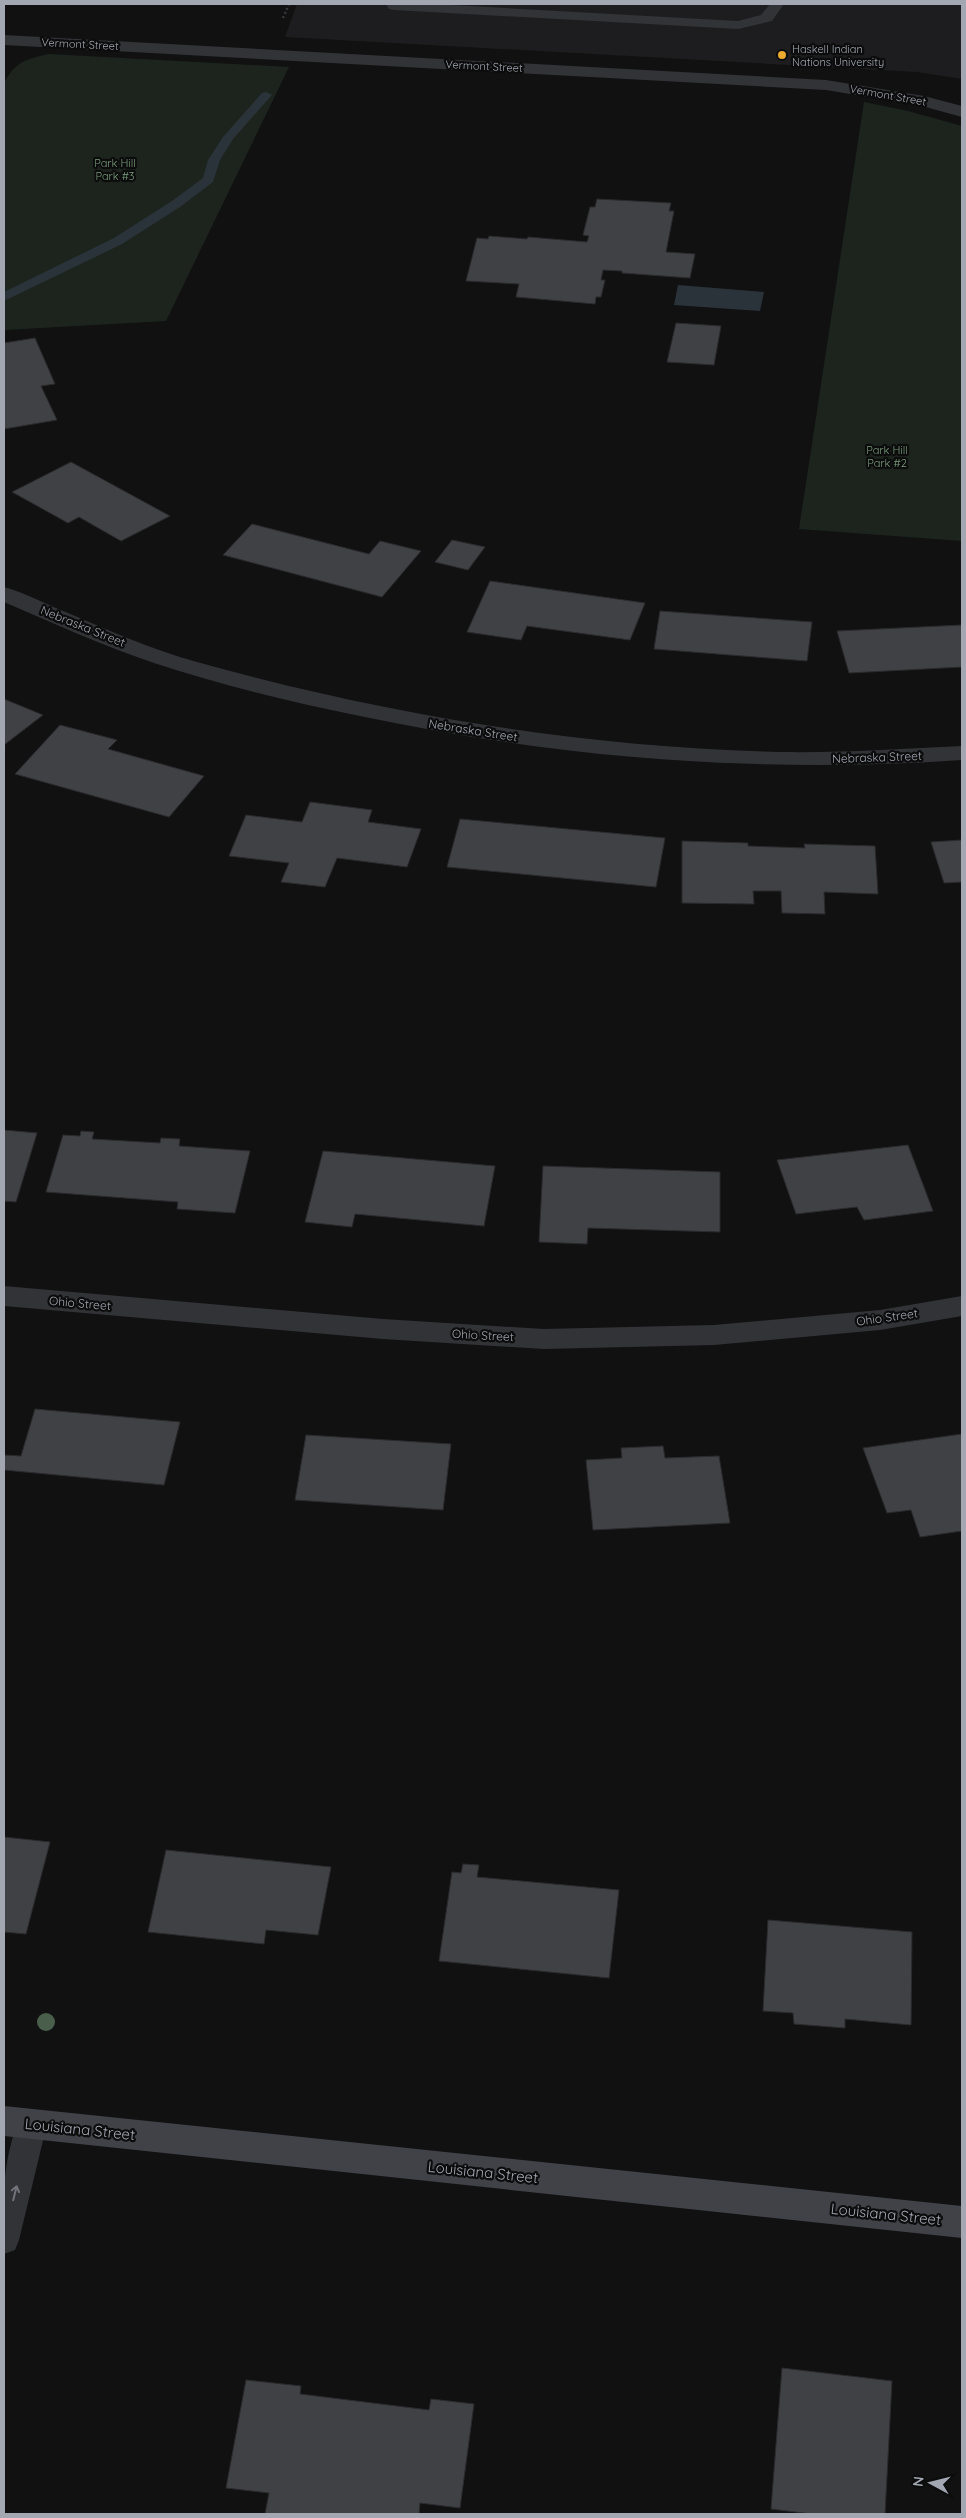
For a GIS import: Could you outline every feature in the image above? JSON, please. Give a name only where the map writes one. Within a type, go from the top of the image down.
[{"type":"main road","name":"Louisiana Street","points":[[18,2122],[962,2222]]},
{"type":"street","name":"Vermont Street","points":[[4,41],[826,85],[924,101],[962,112]]},
{"type":"street","name":"Nebraska Street","points":[[4,594],[180,664],[370,712],[497,735],[626,750],[756,758],[877,758],[962,754]]},
{"type":"street","name":"Ohio Street","points":[[4,1296],[373,1328],[544,1338],[714,1335],[880,1320],[962,1306]]},
{"type":"lane","points":[[394,6],[738,25],[758,23],[770,17],[777,4]]},
{"type":"lane","points":[[4,2240],[18,2122]]},
{"type":"shaded area","name":"Haskell Indian Nations University","points":[[297,4],[962,4],[962,79],[917,72],[285,37]]},
{"type":"shaded area","points":[[678,285],[764,292],[760,311],[674,305]]},
{"type":"green space","name":"Park Hill Park #3","points":[[49,54],[289,67],[166,321],[4,330],[4,83],[12,70],[17,66],[34,58]]},
{"type":"green space","name":"Park Hill Park #2","points":[[864,102],[908,111],[962,126],[962,541],[799,529]]},
{"type":"building","points":[[597,199],[671,203],[669,211],[674,211],[666,252],[695,254],[690,278],[603,270],[601,280],[605,280],[601,297],[596,297],[595,304],[516,297],[519,284],[466,281],[477,238],[488,239],[489,236],[527,239],[528,237],[587,242],[589,236],[583,235],[590,207],[595,207]]},
{"type":"building","points":[[676,323],[721,326],[714,365],[667,362]]},
{"type":"building","points":[[35,338],[55,384],[41,386],[57,420],[4,429],[4,343]]},
{"type":"building","points":[[71,462],[170,516],[121,541],[79,517],[68,523],[12,492]]},
{"type":"building","points":[[252,524],[369,554],[380,541],[421,551],[382,597],[223,555]]},
{"type":"building","points":[[452,540],[485,547],[468,570],[435,562]]},
{"type":"building","points":[[490,581],[645,603],[630,640],[527,626],[521,640],[467,632]]},
{"type":"building","points":[[660,611],[812,622],[807,661],[654,649]]},
{"type":"building","points":[[962,625],[962,667],[849,673],[837,631]]},
{"type":"building","points":[[4,699],[43,715],[4,745]]},
{"type":"building","points":[[60,725],[117,740],[108,749],[204,776],[169,817],[15,774]]},
{"type":"building","points":[[310,802],[372,810],[368,822],[421,829],[407,867],[337,858],[325,887],[281,882],[289,863],[229,856],[246,815],[302,822]]},
{"type":"building","points":[[460,819],[665,838],[656,887],[447,867]]},
{"type":"building","points":[[962,840],[962,882],[944,883],[931,842]]},
{"type":"building","points":[[682,841],[748,843],[748,846],[805,848],[804,844],[875,846],[878,894],[824,892],[825,914],[782,913],[781,891],[753,891],[754,904],[682,903]]},
{"type":"building","points":[[4,1130],[37,1133],[16,1202],[4,1201]]},
{"type":"building","points":[[81,1131],[94,1132],[92,1139],[160,1143],[161,1138],[180,1139],[179,1146],[250,1151],[235,1213],[177,1209],[178,1202],[46,1192],[63,1135],[80,1136]]},
{"type":"building","points":[[908,1145],[933,1211],[864,1220],[857,1207],[796,1214],[777,1160]]},
{"type":"building","points":[[323,1151],[495,1166],[484,1226],[355,1214],[352,1227],[305,1222]]},
{"type":"building","points":[[543,1166],[720,1172],[720,1232],[588,1228],[587,1244],[539,1242]]},
{"type":"building","points":[[35,1409],[180,1422],[164,1485],[4,1470],[4,1455],[21,1456]]},
{"type":"building","points":[[962,1434],[962,1531],[920,1537],[911,1510],[887,1513],[863,1448]]},
{"type":"building","points":[[306,1435],[451,1444],[443,1510],[295,1500]]},
{"type":"building","points":[[663,1446],[665,1458],[719,1456],[730,1523],[593,1530],[586,1460],[622,1458],[621,1448]]},
{"type":"building","points":[[4,1837],[50,1842],[26,1934],[4,1932]]},
{"type":"building","points":[[166,1850],[331,1867],[318,1935],[266,1930],[264,1944],[148,1932]]},
{"type":"building","points":[[463,1864],[479,1865],[477,1877],[619,1890],[609,1978],[439,1961],[452,1872],[461,1873]]},
{"type":"building","points":[[768,1920],[912,1932],[911,2025],[845,2019],[845,2028],[794,2024],[793,2013],[763,2011]]},
{"type":"building","points":[[782,2368],[892,2381],[885,2514],[812,2514],[771,2509]]},
{"type":"building","points":[[246,2380],[301,2386],[300,2394],[429,2410],[431,2399],[474,2404],[460,2508],[420,2503],[419,2514],[265,2514],[269,2493],[226,2488]]},
{"type":"waterway","points":[[4,297],[118,241],[176,204],[209,179],[214,160],[229,137],[266,95]]},
{"type":"place","name":"Haskell Indian Nations University","points":[[782,55]]}]
